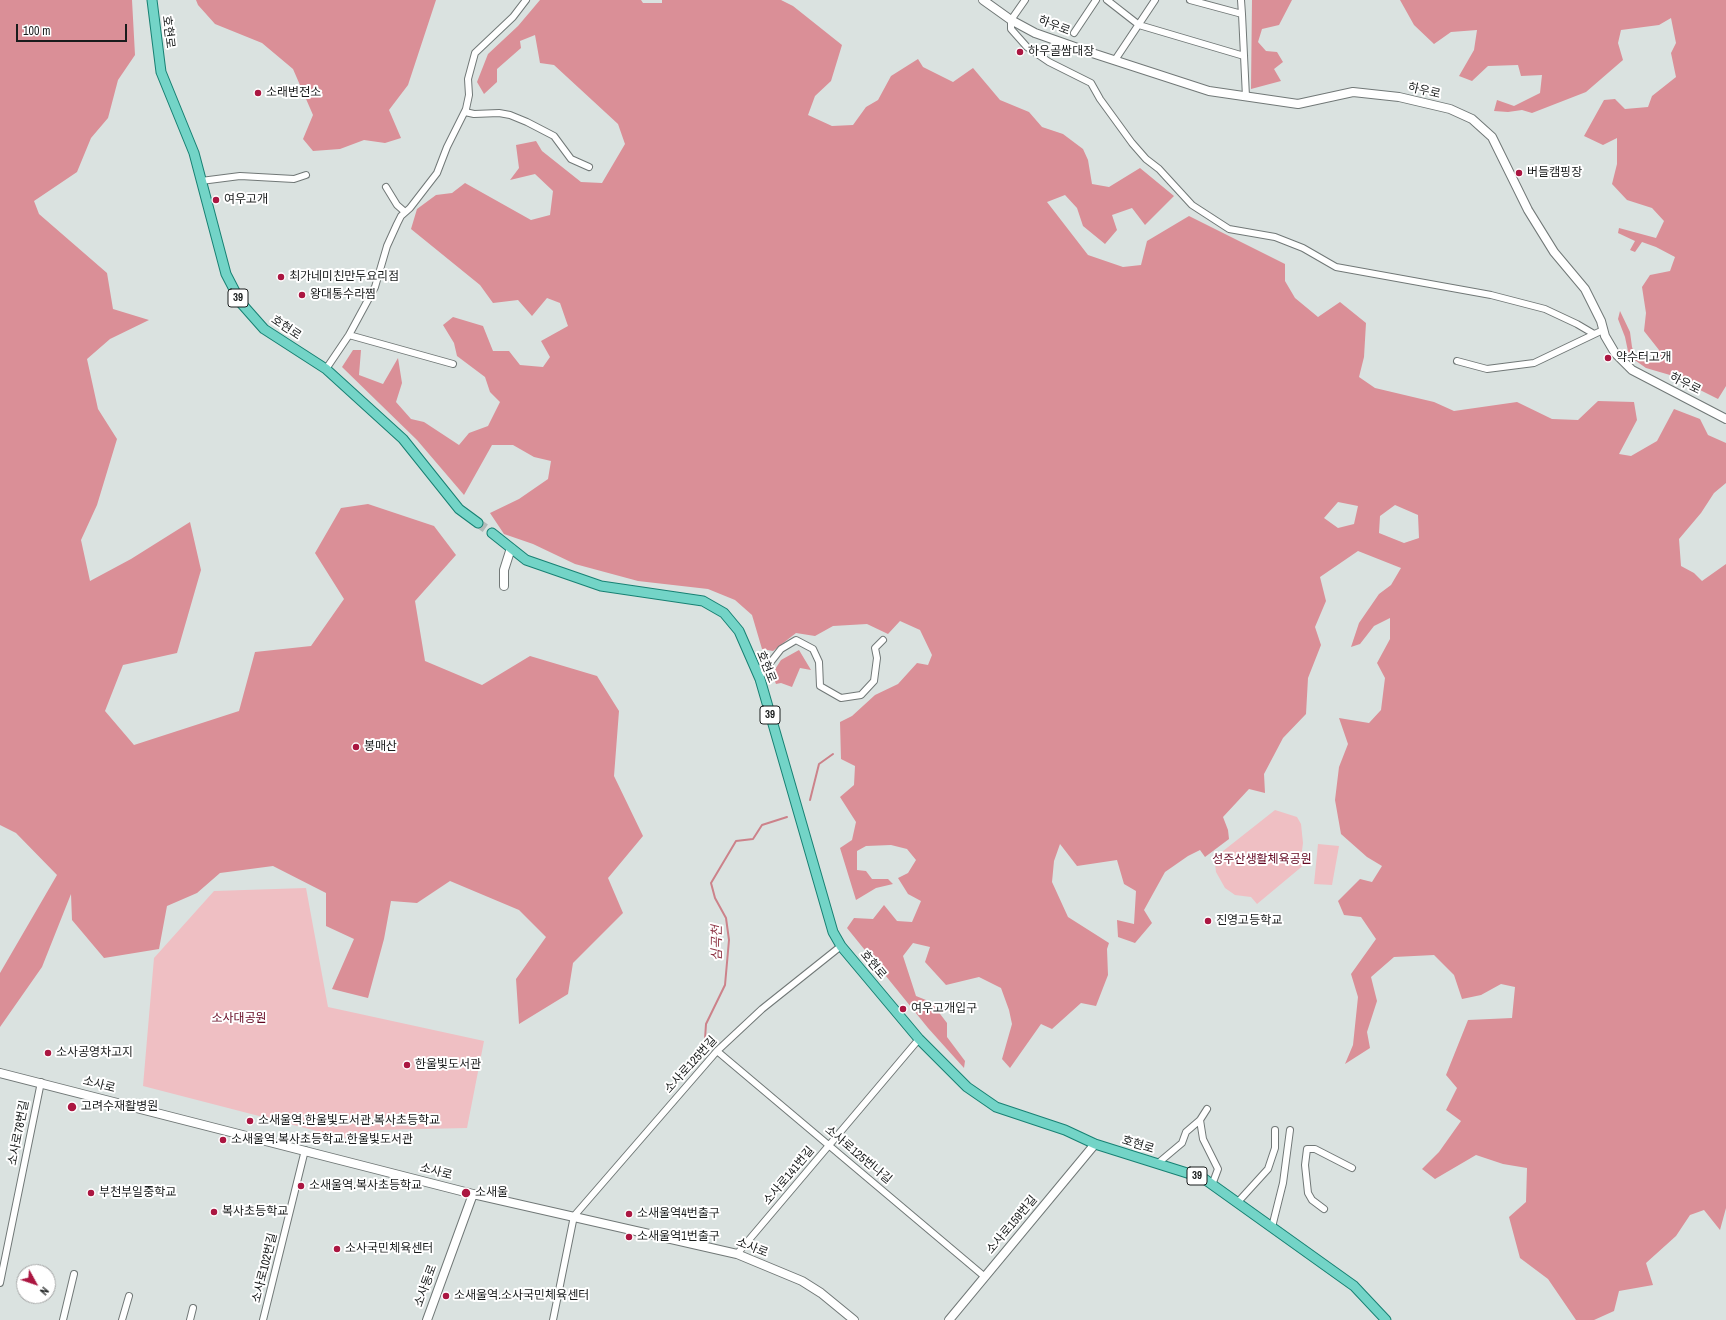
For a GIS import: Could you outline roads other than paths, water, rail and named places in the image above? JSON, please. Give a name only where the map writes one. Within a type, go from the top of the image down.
[{"type":"main road","name":"호현로","points":[[152,0],[161,72],[194,153],[226,274],[241,303],[264,329],[326,369],[403,439],[459,509],[478,523]]},
{"type":"main road","name":"호현로","points":[[492,534],[526,560],[601,586],[703,602],[724,613],[739,631],[759,677],[832,932],[841,946],[920,1039],[967,1087],[996,1107],[1065,1130],[1095,1144],[1203,1178],[1354,1286],[1384,1319]]},
{"type":"street","points":[[326,369],[349,335],[375,287],[387,246],[397,224],[405,212],[436,176],[447,147],[464,112],[468,95],[468,79],[475,53],[513,17],[526,0]]},
{"type":"street","name":"하우로","points":[[983,0],[1011,20],[1035,33],[1209,90],[1298,104],[1353,92],[1399,97],[1450,109],[1472,119],[1492,137],[1528,210],[1554,252],[1585,289],[1615,354],[1632,370],[1726,418]]},
{"type":"street","points":[[1026,0],[1011,20],[1011,29],[1027,48],[1049,62],[1091,83],[1100,99],[1132,143],[1146,159],[1158,169],[1192,205],[1229,229],[1275,237],[1302,248],[1336,267],[1491,296],[1545,309],[1594,334]]},
{"type":"street","points":[[1074,33],[1096,0]]},
{"type":"street","points":[[1107,0],[1139,25],[1244,56]]},
{"type":"street","points":[[1115,60],[1155,0]]},
{"type":"street","points":[[1190,0],[1242,14]]},
{"type":"street","points":[[1241,0],[1246,97]]},
{"type":"street","points":[[464,112],[474,114],[499,113],[510,115],[527,122],[554,136],[571,159],[589,167]]},
{"type":"street","points":[[201,181],[240,176],[294,179],[306,176]]},
{"type":"street","points":[[386,187],[397,205],[405,212]]},
{"type":"street","points":[[1457,361],[1487,369],[1534,363],[1603,330]]},
{"type":"street","points":[[349,335],[453,364]]},
{"type":"street","points":[[504,586],[504,570],[511,548]]},
{"type":"street","points":[[759,677],[781,649],[796,640],[813,650],[819,662],[820,686],[841,698],[861,696],[874,681],[877,658],[875,648],[883,640]]},
{"type":"street","name":"소사로125번길","points":[[574,1216],[717,1051],[762,1009],[841,946]]},
{"type":"street","name":"소사로141번길","points":[[737,1254],[920,1039]]},
{"type":"street","name":"소사로125번나길","points":[[717,1051],[985,1277]]},
{"type":"street","name":"소사로","points":[[0,1073],[41,1082],[474,1194],[737,1254],[802,1281],[821,1293],[854,1320]]},
{"type":"street","name":"소사로78번길","points":[[0,1282],[41,1082]]},
{"type":"street","points":[[1158,1164],[1182,1143],[1189,1128],[1200,1120],[1207,1109]]},
{"type":"street","points":[[1200,1120],[1203,1139],[1218,1169],[1218,1173],[1212,1185]]},
{"type":"street","points":[[1237,1203],[1268,1169],[1274,1148],[1275,1130]]},
{"type":"street","points":[[1272,1227],[1283,1183],[1290,1130]]},
{"type":"street","name":"소사로159번길","points":[[948,1320],[1095,1144]]},
{"type":"street","points":[[1324,1209],[1312,1200],[1308,1193],[1304,1165],[1307,1149],[1315,1149],[1352,1168]]},
{"type":"street","name":"소사로102번길","points":[[263,1320],[305,1150]]},
{"type":"street","name":"소사동로","points":[[427,1320],[474,1194]]},
{"type":"street","points":[[553,1320],[574,1216]]},
{"type":"street","points":[[62,1320],[74,1274]]},
{"type":"street","points":[[122,1320],[129,1296]]},
{"type":"street","points":[[190,1320],[193,1308]]},
{"type":"waterway","name":"심곡천","points":[[810,800],[819,764],[833,754]]},
{"type":"waterway","name":"심곡천","points":[[705,1039],[706,1024],[725,985],[729,940],[726,918],[715,898],[711,883],[736,841],[753,839],[762,825],[787,817]]},
{"type":"tunnel","points":[[478,523],[492,533]]},
{"type":"place","name":"하우골쌈대장","points":[[1020,52]]},
{"type":"place","name":"소래변전소","points":[[258,93]]},
{"type":"place","name":"버들캠핑장","points":[[1519,173]]},
{"type":"place","name":"여우고개","points":[[216,200]]},
{"type":"place","name":"최가네미친만두요리점","points":[[281,277]]},
{"type":"place","name":"왕대통수라찜","points":[[302,295]]},
{"type":"place","name":"약수터고개","points":[[1608,358]]},
{"type":"place","name":"봉매산","points":[[356,747]]},
{"type":"place","name":"진영고등학교","points":[[1208,921]]},
{"type":"place","name":"여우고개입구","points":[[903,1009]]},
{"type":"place","name":"소사공영차고지","points":[[48,1053]]},
{"type":"place","name":"한울빛도서관","points":[[407,1065]]},
{"type":"place","name":"고려수재활병원","points":[[72,1107]]},
{"type":"place","name":"소새울역.한울빛도서관.복사초등학교","points":[[250,1121]]},
{"type":"place","name":"소새울역.복사초등학교.한울빛도서관","points":[[223,1140]]},
{"type":"place","name":"소새울역.복사초등학교","points":[[301,1186]]},
{"type":"place","name":"부천부일중학교","points":[[91,1193]]},
{"type":"place","name":"소새울","points":[[466,1193]]},
{"type":"place","name":"복사초등학교","points":[[214,1212]]},
{"type":"place","name":"소새울역4번출구","points":[[629,1214]]},
{"type":"place","name":"소새울역1번출구","points":[[629,1237]]},
{"type":"place","name":"소사국민체육센터","points":[[337,1249]]},
{"type":"place","name":"소새울역.소사국민체육센터","points":[[446,1296]]},
{"type":"park label","name":"성주산생활체육공원","points":[[1262,860]]},
{"type":"park label","name":"소사대공원","points":[[239,1019]]}]
